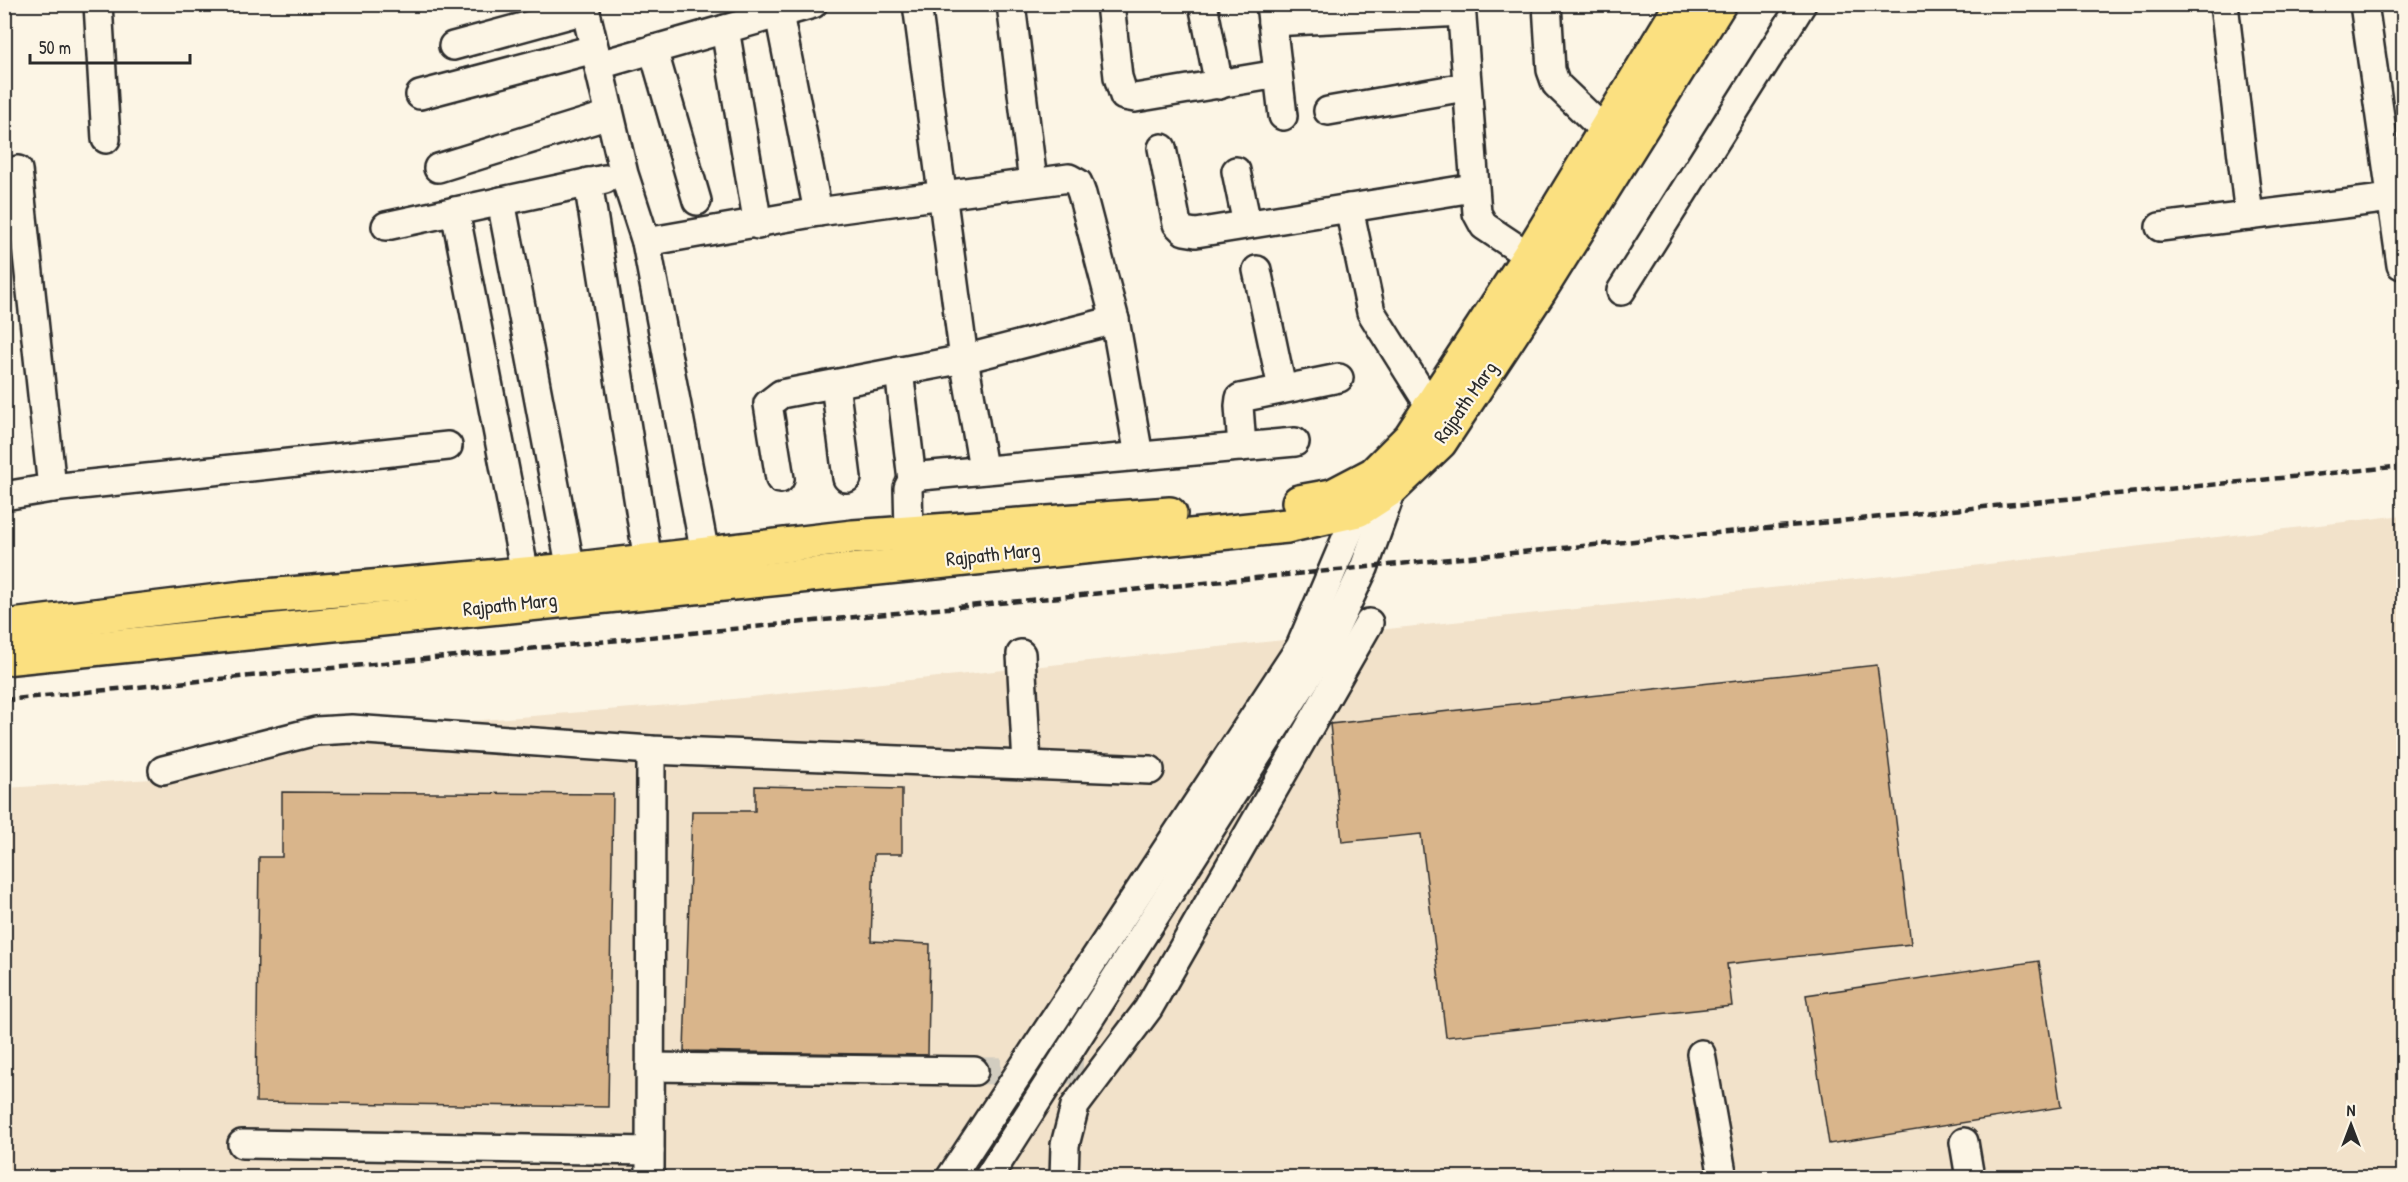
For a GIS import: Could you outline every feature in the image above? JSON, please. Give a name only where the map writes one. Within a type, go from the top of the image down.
[{"type":"main road","name":"Rajpath Marg","points":[[4,658],[1287,526],[1358,510],[1383,481],[1529,255],[1682,4]]},
{"type":"main road","name":"Rajpath Marg","points":[[4,627],[243,598],[571,570],[909,533],[1275,506],[1332,496],[1383,481],[1440,442],[1540,290],[1719,4]]},
{"type":"street","points":[[98,4],[106,139]]},
{"type":"street","points":[[420,95],[596,57],[653,49],[813,4]]},
{"type":"street","points":[[917,4],[964,359],[983,468]]},
{"type":"street","points":[[1011,4],[1034,182]]},
{"type":"street","points":[[1110,4],[1118,77],[1124,96],[1135,98],[1278,74]]},
{"type":"street","points":[[1203,4],[1219,85]]},
{"type":"street","points":[[1547,4],[1551,70],[1556,84],[1605,131]]},
{"type":"street","points":[[1621,291],[1802,4]]},
{"type":"street","points":[[2224,4],[2248,216]]},
{"type":"street","points":[[2364,4],[2401,265]]},
{"type":"street","points":[[453,46],[585,7],[624,174],[646,242],[705,554]]},
{"type":"street","points":[[1283,116],[1271,13],[1461,8],[1465,87],[1477,213],[1484,226],[1529,255]]},
{"type":"street","points":[[779,14],[818,213]]},
{"type":"street","points":[[725,29],[758,225]]},
{"type":"street","points":[[653,49],[697,201]]},
{"type":"street","points":[[1328,111],[1465,87]]},
{"type":"street","points":[[438,168],[609,115]]},
{"type":"street","points":[[1162,148],[1177,224],[1184,231],[1196,233],[1473,188]]},
{"type":"street","points":[[18,170],[52,488]]},
{"type":"street","points":[[1236,171],[1247,224]]},
{"type":"street","points":[[386,226],[624,174]]},
{"type":"street","points":[[646,242],[758,225],[818,213],[1069,178],[1078,183],[1115,320],[1139,456]]},
{"type":"street","points":[[588,182],[648,561]]},
{"type":"street","points":[[2160,227],[2391,198]]},
{"type":"street","points":[[501,201],[571,570]]},
{"type":"street","points":[[1349,208],[1371,312],[1430,406]]},
{"type":"street","points":[[455,211],[525,574]]},
{"type":"street","points":[[1257,270],[1282,388]]},
{"type":"street","points":[[780,479],[768,404],[781,394],[964,359],[1115,320]]},
{"type":"street","points":[[899,371],[912,480],[908,488],[909,533]]},
{"type":"street","points":[[1242,447],[1240,398],[1339,378]]},
{"type":"street","points":[[835,384],[847,478]]},
{"type":"street","points":[[912,480],[921,476],[983,468],[1295,442]]},
{"type":"street","points":[[4,496],[52,488],[448,446]]},
{"type":"street","points":[[988,1178],[1327,646],[1364,568],[1383,481]]},
{"type":"street","points":[[950,1178],[1300,647],[1358,510]]},
{"type":"street","points":[[1064,1178],[1065,1145],[1075,1106],[1096,1070],[1148,1010],[1369,623]]},
{"type":"street","points":[[1021,654],[1027,765]]},
{"type":"street","points":[[163,770],[316,731],[352,729],[651,750],[1150,770]]},
{"type":"street","points":[[242,1144],[650,1164],[651,750]]},
{"type":"street","points":[[1701,1054],[1722,1178]]},
{"type":"street","points":[[650,1067],[974,1071]]},
{"type":"street","points":[[1964,1142],[1970,1178]]},
{"type":"shaded area","points":[[2403,515],[2403,1177],[5,1178],[5,788],[201,776],[210,742],[695,703],[1930,571]]},
{"type":"building","points":[[1877,665],[1911,944],[1727,964],[1732,1006],[1446,1037],[1421,834],[1342,842],[1330,724]]},
{"type":"building","points":[[755,786],[902,789],[902,854],[874,854],[871,941],[930,944],[928,1055],[684,1051],[692,811],[755,811]]},
{"type":"building","points":[[282,792],[613,794],[608,1107],[256,1102],[259,857],[282,857]]},
{"type":"building","points":[[2039,961],[2061,1107],[1829,1144],[1806,995]]},
{"type":"tunnel","points":[[974,1071],[1090,1070]]},
{"type":"railway","points":[[4,700],[2404,466]]}]
